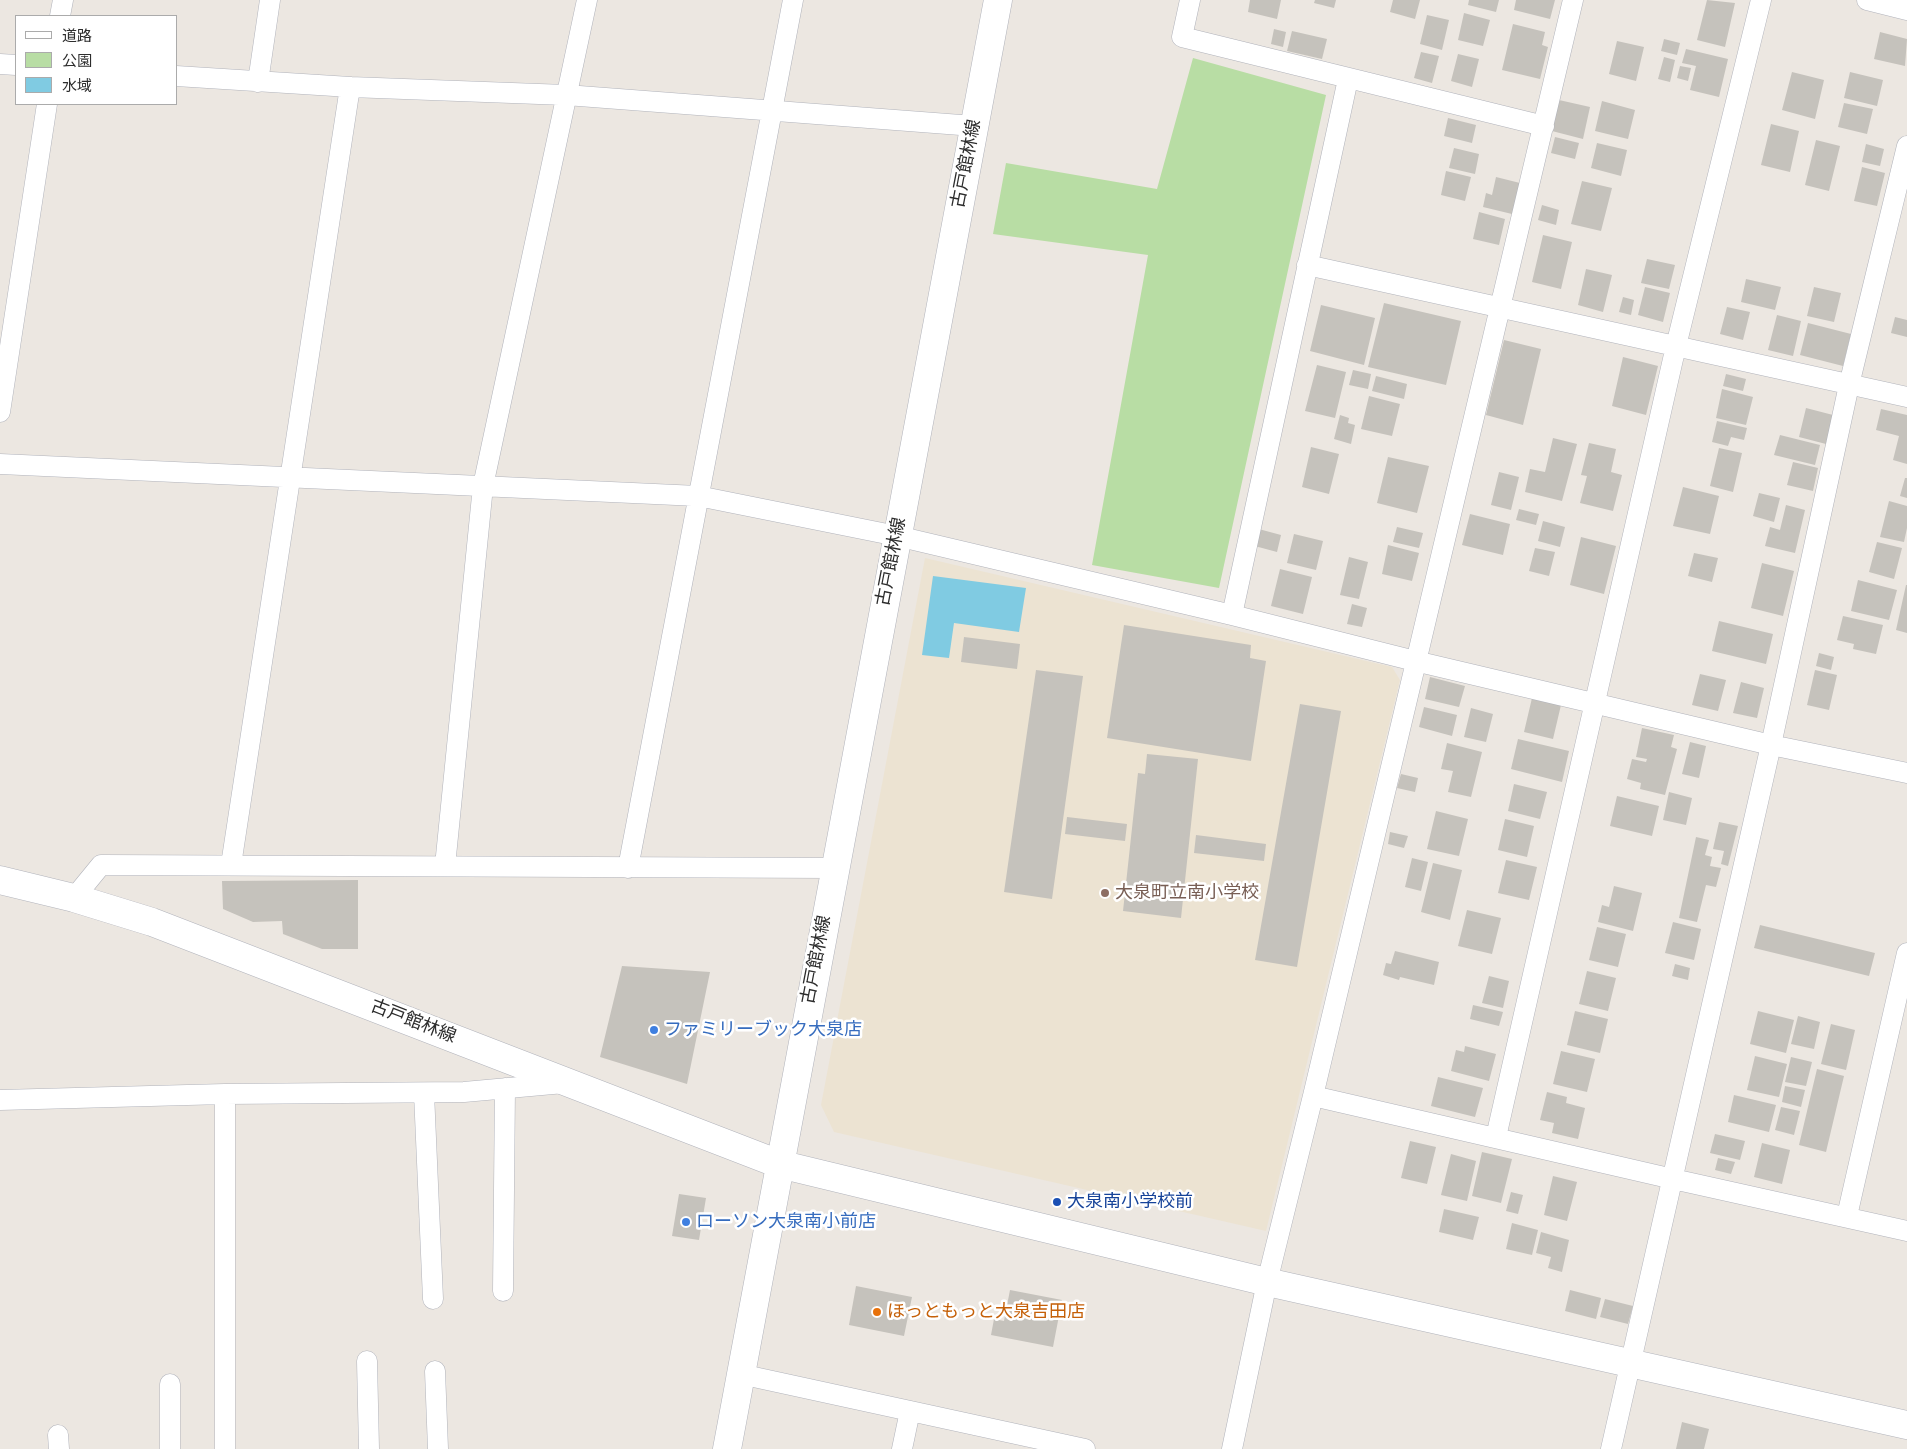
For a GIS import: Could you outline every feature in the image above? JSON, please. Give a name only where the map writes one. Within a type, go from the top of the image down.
[{"type":"main road","name":"古戸館林線","points":[[0,880],[74,898],[152,922],[571,1082],[779,1164],[998,0]]},
{"type":"main road","points":[[727,1449],[779,1164],[1266,1282],[1630,1365],[1907,1425]]},
{"type":"street","points":[[60,15],[62,0]]},
{"type":"street","points":[[258,82],[270,0]]},
{"type":"street","points":[[445,866],[483,486],[586,0]]},
{"type":"street","points":[[628,868],[793,0]]},
{"type":"street","points":[[1190,0],[1182,37],[1544,126]]},
{"type":"street","points":[[1232,1449],[1266,1282],[1313,1096],[1573,0]]},
{"type":"street","points":[[1496,1137],[1676,346],[1761,0]]},
{"type":"street","points":[[1867,0],[1907,10]]},
{"type":"street","points":[[0,64],[15,65]]},
{"type":"street","points":[[178,76],[350,87],[566,95],[974,126]]},
{"type":"street","points":[[1232,615],[1348,79]]},
{"type":"street","points":[[231,865],[350,87]]},
{"type":"street","points":[[0,412],[47,105]]},
{"type":"street","points":[[1611,1449],[1771,744],[1849,386],[1907,146]]},
{"type":"street","points":[[1307,265],[1499,309],[1907,397]]},
{"type":"street","points":[[0,464],[698,496],[897,536],[1232,615],[1415,661],[1771,744],[1907,773]]},
{"type":"street","points":[[74,898],[101,865],[835,868]]},
{"type":"street","points":[[1847,1216],[1907,953]]},
{"type":"street","points":[[0,1100],[225,1094],[464,1092],[571,1082]]},
{"type":"street","points":[[502,1291],[504,1088]]},
{"type":"street","points":[[424,1093],[433,1299]]},
{"type":"street","points":[[225,1094],[225,1449]]},
{"type":"street","points":[[1313,1096],[1907,1231]]},
{"type":"street","points":[[367,1360],[369,1449]]},
{"type":"street","points":[[435,1371],[438,1449]]},
{"type":"street","points":[[740,1374],[1079,1448]]},
{"type":"street","points":[[170,1384],[170,1449]]},
{"type":"street","points":[[902,1449],[910,1411]]},
{"type":"shaded area","name":"大泉町立南小学校","points":[[925,558],[1392,667],[1400,680],[1266,1231],[834,1132],[821,1105]]},
{"type":"green space","points":[[1193,58],[1326,95],[1219,588],[1092,565],[1148,255],[993,234],[1006,163],[1157,189]]},
{"type":"water","points":[[933,576],[1026,588],[1019,632],[954,623],[949,658],[922,655]]},
{"type":"building","points":[[1250,0],[1281,0],[1277,19],[1248,12]]},
{"type":"building","points":[[1315,0],[1336,0],[1334,8],[1314,3]]},
{"type":"building","points":[[1393,0],[1420,0],[1415,19],[1390,12]]},
{"type":"building","points":[[1469,0],[1499,0],[1496,12],[1468,5]]},
{"type":"building","points":[[1516,0],[1555,0],[1550,19],[1514,10]]},
{"type":"building","points":[[1707,0],[1735,3],[1725,47],[1697,40]]},
{"type":"building","points":[[1464,13],[1490,20],[1483,46],[1458,40]]},
{"type":"building","points":[[1427,15],[1449,20],[1442,50],[1420,44]]},
{"type":"building","points":[[1513,24],[1545,32],[1542,45],[1548,47],[1540,79],[1502,70]]},
{"type":"building","points":[[1274,29],[1286,32],[1283,47],[1271,44]]},
{"type":"building","points":[[1292,31],[1327,39],[1322,59],[1287,51]]},
{"type":"building","points":[[1880,32],[1907,39],[1905,66],[1874,59]]},
{"type":"building","points":[[1664,39],[1680,43],[1677,55],[1661,51]]},
{"type":"building","points":[[1617,41],[1644,47],[1636,81],[1609,74]]},
{"type":"building","points":[[1686,49],[1728,59],[1719,97],[1690,90],[1696,66],[1682,63]]},
{"type":"building","points":[[1421,52],[1439,56],[1432,83],[1414,78]]},
{"type":"building","points":[[1458,54],[1479,59],[1472,87],[1451,81]]},
{"type":"building","points":[[1664,57],[1675,60],[1670,82],[1658,79]]},
{"type":"building","points":[[1680,66],[1691,68],[1688,81],[1677,78]]},
{"type":"building","points":[[1792,72],[1824,80],[1815,119],[1782,110]]},
{"type":"building","points":[[1850,72],[1883,80],[1877,106],[1844,98]]},
{"type":"building","points":[[1559,100],[1590,107],[1583,139],[1552,131]]},
{"type":"building","points":[[1602,101],[1635,110],[1628,139],[1595,131]]},
{"type":"building","points":[[1844,103],[1873,109],[1867,134],[1838,127]]},
{"type":"building","points":[[1448,118],[1476,125],[1472,143],[1444,136]]},
{"type":"building","points":[[1771,124],[1799,131],[1790,172],[1761,165]]},
{"type":"building","points":[[1555,137],[1579,143],[1575,159],[1551,153]]},
{"type":"building","points":[[1816,140],[1840,146],[1829,191],[1805,185]]},
{"type":"building","points":[[1597,143],[1627,150],[1621,176],[1591,168]]},
{"type":"building","points":[[1866,144],[1884,149],[1880,166],[1862,162]]},
{"type":"building","points":[[1454,148],[1479,154],[1475,174],[1449,168]]},
{"type":"building","points":[[1862,167],[1885,173],[1877,206],[1854,201]]},
{"type":"building","points":[[1446,171],[1471,177],[1465,201],[1441,195]]},
{"type":"building","points":[[1496,177],[1520,183],[1512,214],[1483,207],[1486,193],[1492,195]]},
{"type":"building","points":[[1582,181],[1612,188],[1601,231],[1571,224]]},
{"type":"building","points":[[1542,205],[1559,210],[1556,225],[1538,220]]},
{"type":"building","points":[[1479,212],[1505,219],[1499,245],[1473,239]]},
{"type":"building","points":[[1543,235],[1572,242],[1561,289],[1532,282]]},
{"type":"building","points":[[1647,259],[1675,265],[1669,289],[1641,283]]},
{"type":"building","points":[[1586,269],[1612,275],[1603,312],[1578,305]]},
{"type":"building","points":[[1746,279],[1781,287],[1775,310],[1741,302]]},
{"type":"building","points":[[1645,287],[1670,293],[1663,322],[1638,315]]},
{"type":"building","points":[[1814,287],[1841,293],[1834,322],[1807,316]]},
{"type":"building","points":[[1623,297],[1634,300],[1631,315],[1619,312]]},
{"type":"building","points":[[1384,303],[1461,321],[1446,385],[1368,367]]},
{"type":"building","points":[[1321,305],[1375,318],[1364,365],[1310,351]]},
{"type":"building","points":[[1727,307],[1750,312],[1743,340],[1720,334]]},
{"type":"building","points":[[1777,315],[1801,321],[1793,356],[1768,350]]},
{"type":"building","points":[[1895,317],[1907,320],[1907,337],[1891,333]]},
{"type":"building","points":[[1808,323],[1851,334],[1843,366],[1800,355]]},
{"type":"building","points":[[1504,340],[1541,349],[1523,425],[1486,415]]},
{"type":"building","points":[[1623,357],[1658,366],[1646,415],[1612,406]]},
{"type":"building","points":[[1317,365],[1346,372],[1335,418],[1305,411]]},
{"type":"building","points":[[1353,370],[1371,374],[1368,389],[1349,385]]},
{"type":"building","points":[[1726,374],[1746,379],[1743,391],[1723,386]]},
{"type":"building","points":[[1376,376],[1407,384],[1404,399],[1372,391]]},
{"type":"building","points":[[1722,389],[1753,397],[1746,425],[1716,418]]},
{"type":"building","points":[[1369,396],[1400,404],[1392,436],[1361,429]]},
{"type":"building","points":[[1806,408],[1833,415],[1826,444],[1799,437]]},
{"type":"building","points":[[1881,409],[1907,415],[1907,464],[1893,460],[1899,436],[1876,430]]},
{"type":"building","points":[[1340,415],[1349,418],[1348,423],[1355,425],[1351,444],[1334,439]]},
{"type":"building","points":[[1717,421],[1747,428],[1744,440],[1731,437],[1728,446],[1712,442]]},
{"type":"building","points":[[1780,435],[1820,445],[1815,465],[1774,455]]},
{"type":"building","points":[[1553,438],[1577,444],[1562,501],[1525,492],[1530,469],[1545,472]]},
{"type":"building","points":[[1589,443],[1616,449],[1611,472],[1622,475],[1613,511],[1580,503],[1587,476],[1581,475]]},
{"type":"building","points":[[1311,447],[1339,454],[1329,494],[1302,487]]},
{"type":"building","points":[[1719,448],[1742,453],[1733,492],[1710,486]]},
{"type":"building","points":[[1388,457],[1429,466],[1417,513],[1377,503]]},
{"type":"building","points":[[1793,462],[1818,468],[1813,491],[1787,485]]},
{"type":"building","points":[[1499,472],[1519,477],[1511,510],[1491,505]]},
{"type":"building","points":[[1905,478],[1907,478],[1907,498],[1900,496]]},
{"type":"building","points":[[1683,487],[1719,496],[1710,534],[1673,526]]},
{"type":"building","points":[[1759,493],[1780,498],[1774,522],[1753,516]]},
{"type":"building","points":[[1889,501],[1907,506],[1907,528],[1904,542],[1880,537]]},
{"type":"building","points":[[1786,505],[1805,510],[1795,553],[1765,546],[1770,527],[1780,530]]},
{"type":"building","points":[[1519,509],[1539,514],[1536,525],[1516,520]]},
{"type":"building","points":[[1470,514],[1510,524],[1503,555],[1462,545]]},
{"type":"building","points":[[1543,521],[1565,527],[1560,547],[1538,541]]},
{"type":"building","points":[[1397,527],[1423,533],[1419,548],[1393,542]]},
{"type":"building","points":[[1255,528],[1281,535],[1277,552],[1251,545]]},
{"type":"building","points":[[1294,534],[1323,541],[1316,570],[1287,563]]},
{"type":"building","points":[[1581,537],[1616,546],[1604,594],[1570,585]]},
{"type":"building","points":[[1877,542],[1902,548],[1894,579],[1869,572]]},
{"type":"building","points":[[1388,545],[1419,553],[1412,581],[1382,574]]},
{"type":"building","points":[[1535,548],[1555,552],[1549,576],[1529,571]]},
{"type":"building","points":[[1694,553],[1718,558],[1712,582],[1688,576]]},
{"type":"building","points":[[1349,557],[1368,562],[1359,599],[1340,595]]},
{"type":"building","points":[[1762,563],[1794,571],[1783,616],[1751,608]]},
{"type":"building","points":[[1280,569],[1312,577],[1303,614],[1271,606]]},
{"type":"building","points":[[1858,580],[1897,590],[1889,620],[1851,611]]},
{"type":"building","points":[[1907,585],[1907,633],[1896,630]]},
{"type":"building","points":[[1352,604],[1367,608],[1362,627],[1347,624]]},
{"type":"building","points":[[1843,616],[1883,625],[1876,654],[1853,649],[1854,644],[1837,640]]},
{"type":"building","points":[[1719,621],[1773,634],[1766,664],[1712,651]]},
{"type":"building","points":[[1124,625],[1251,645],[1250,658],[1266,661],[1251,761],[1107,738]]},
{"type":"building","points":[[964,637],[1020,644],[1017,669],[961,662]]},
{"type":"building","points":[[1819,653],[1834,657],[1831,670],[1816,666]]},
{"type":"building","points":[[1036,670],[1083,676],[1052,899],[1004,892]]},
{"type":"building","points":[[1815,670],[1837,675],[1829,710],[1807,705]]},
{"type":"building","points":[[1700,674],[1726,680],[1718,711],[1692,705]]},
{"type":"building","points":[[1430,677],[1465,686],[1459,707],[1425,699]]},
{"type":"building","points":[[1741,682],[1764,688],[1757,718],[1733,713]]},
{"type":"building","points":[[1532,698],[1561,705],[1553,739],[1524,732]]},
{"type":"building","points":[[1300,704],[1341,711],[1297,967],[1255,960]]},
{"type":"building","points":[[1424,707],[1457,715],[1452,736],[1419,727]]},
{"type":"building","points":[[1471,708],[1493,714],[1486,742],[1464,737]]},
{"type":"building","points":[[1642,728],[1674,735],[1671,747],[1677,749],[1665,795],[1640,789],[1641,783],[1627,779],[1632,759],[1646,762],[1647,759],[1636,757]]},
{"type":"building","points":[[1518,739],[1569,751],[1562,782],[1511,769]]},
{"type":"building","points":[[1690,742],[1706,746],[1699,778],[1682,774]]},
{"type":"building","points":[[1447,743],[1482,752],[1471,797],[1448,792],[1453,771],[1441,769]]},
{"type":"building","points":[[1147,754],[1198,759],[1181,918],[1123,911],[1138,773],[1145,774]]},
{"type":"building","points":[[1401,774],[1418,778],[1415,792],[1397,788]]},
{"type":"building","points":[[1514,784],[1547,792],[1540,819],[1508,811]]},
{"type":"building","points":[[1669,792],[1692,798],[1686,825],[1663,820]]},
{"type":"building","points":[[1617,796],[1659,806],[1652,836],[1610,826]]},
{"type":"building","points":[[1436,811],[1468,819],[1459,856],[1427,849]]},
{"type":"building","points":[[1067,817],[1127,824],[1125,841],[1065,834]]},
{"type":"building","points":[[1505,819],[1534,826],[1527,857],[1498,850]]},
{"type":"building","points":[[1719,822],[1738,826],[1728,866],[1721,864],[1724,851],[1713,849]]},
{"type":"building","points":[[1390,832],[1408,836],[1404,848],[1388,844]]},
{"type":"building","points":[[1196,835],[1266,844],[1264,861],[1194,853]]},
{"type":"building","points":[[1696,837],[1709,840],[1705,855],[1712,857],[1710,866],[1721,868],[1716,887],[1706,885],[1697,922],[1679,918]]},
{"type":"building","points":[[1412,858],[1428,862],[1421,891],[1405,887]]},
{"type":"building","points":[[1506,860],[1537,867],[1529,900],[1498,893]]},
{"type":"building","points":[[1433,863],[1462,870],[1450,920],[1421,912]]},
{"type":"building","points":[[358,880],[358,949],[322,949],[283,934],[282,921],[253,922],[223,909],[222,881]]},
{"type":"building","points":[[1614,886],[1642,893],[1633,931],[1598,922],[1602,905],[1609,907]]},
{"type":"building","points":[[1467,910],[1501,918],[1492,954],[1458,946]]},
{"type":"building","points":[[1673,922],[1701,929],[1694,960],[1665,953]]},
{"type":"building","points":[[1760,925],[1875,953],[1869,976],[1754,948]]},
{"type":"building","points":[[1597,927],[1626,934],[1618,967],[1589,960]]},
{"type":"building","points":[[1395,951],[1439,962],[1434,985],[1400,977],[1399,980],[1383,975],[1386,963],[1391,964]]},
{"type":"building","points":[[1675,964],[1690,968],[1688,980],[1672,976]]},
{"type":"building","points":[[622,966],[710,972],[687,1084],[600,1057]]},
{"type":"building","points":[[1587,971],[1616,978],[1608,1011],[1579,1004]]},
{"type":"building","points":[[1489,976],[1509,981],[1503,1008],[1482,1003]]},
{"type":"building","points":[[1473,1005],[1503,1012],[1499,1026],[1470,1019]]},
{"type":"building","points":[[1575,1011],[1608,1019],[1600,1053],[1567,1045]]},
{"type":"building","points":[[1758,1011],[1794,1020],[1786,1053],[1750,1044]]},
{"type":"building","points":[[1798,1016],[1820,1022],[1814,1049],[1791,1044]]},
{"type":"building","points":[[1831,1024],[1855,1030],[1846,1070],[1821,1064]]},
{"type":"building","points":[[1465,1046],[1496,1054],[1489,1081],[1451,1071],[1456,1050],[1464,1052]]},
{"type":"building","points":[[1561,1051],[1595,1059],[1587,1092],[1553,1084]]},
{"type":"building","points":[[1755,1056],[1787,1064],[1779,1097],[1747,1090]]},
{"type":"building","points":[[1791,1057],[1812,1062],[1806,1086],[1785,1082]]},
{"type":"building","points":[[1817,1069],[1844,1076],[1826,1152],[1799,1145]]},
{"type":"building","points":[[1438,1077],[1483,1088],[1475,1117],[1431,1106]]},
{"type":"building","points":[[1785,1086],[1805,1090],[1801,1107],[1782,1102]]},
{"type":"building","points":[[1547,1092],[1567,1097],[1566,1103],[1585,1108],[1578,1139],[1552,1133],[1554,1123],[1540,1120]]},
{"type":"building","points":[[1734,1095],[1776,1105],[1769,1132],[1728,1122]]},
{"type":"building","points":[[1781,1107],[1800,1111],[1794,1135],[1775,1130]]},
{"type":"building","points":[[1715,1134],[1745,1141],[1740,1160],[1710,1153]]},
{"type":"building","points":[[1410,1141],[1436,1147],[1427,1184],[1401,1178]]},
{"type":"building","points":[[1762,1143],[1790,1150],[1782,1184],[1754,1177]]},
{"type":"building","points":[[1482,1152],[1512,1159],[1501,1203],[1472,1196]]},
{"type":"building","points":[[1451,1154],[1476,1161],[1467,1201],[1441,1195]]},
{"type":"building","points":[[1718,1158],[1735,1162],[1731,1174],[1715,1170]]},
{"type":"building","points":[[1553,1176],[1577,1182],[1567,1221],[1544,1215]]},
{"type":"building","points":[[1511,1192],[1523,1195],[1518,1214],[1506,1211]]},
{"type":"building","points":[[679,1194],[706,1198],[699,1240],[672,1236]]},
{"type":"building","points":[[1444,1209],[1479,1217],[1473,1240],[1439,1232]]},
{"type":"building","points":[[1512,1223],[1538,1230],[1532,1255],[1506,1249]]},
{"type":"building","points":[[1541,1232],[1569,1240],[1562,1272],[1548,1268],[1551,1257],[1536,1253]]},
{"type":"building","points":[[856,1286],[912,1297],[904,1336],[849,1325]]},
{"type":"building","points":[[1010,1290],[1062,1300],[1053,1347],[991,1335],[994,1319],[1004,1321]]},
{"type":"building","points":[[1570,1290],[1601,1298],[1596,1319],[1565,1311]]},
{"type":"building","points":[[1605,1299],[1633,1306],[1628,1324],[1600,1317]]},
{"type":"building","points":[[1682,1422],[1709,1429],[1704,1449],[1676,1449]]},
{"type":"place","name":"大泉町立南小学校","points":[[1105,893]]},
{"type":"place","name":"ファミリーブック大泉店","points":[[654,1030]]},
{"type":"place","name":"大泉南小学校前","points":[[1057,1202]]},
{"type":"place","name":"ローソン大泉南小前店","points":[[686,1222]]},
{"type":"place","name":"ほっともっと大泉吉田店","points":[[877,1312]]}]
